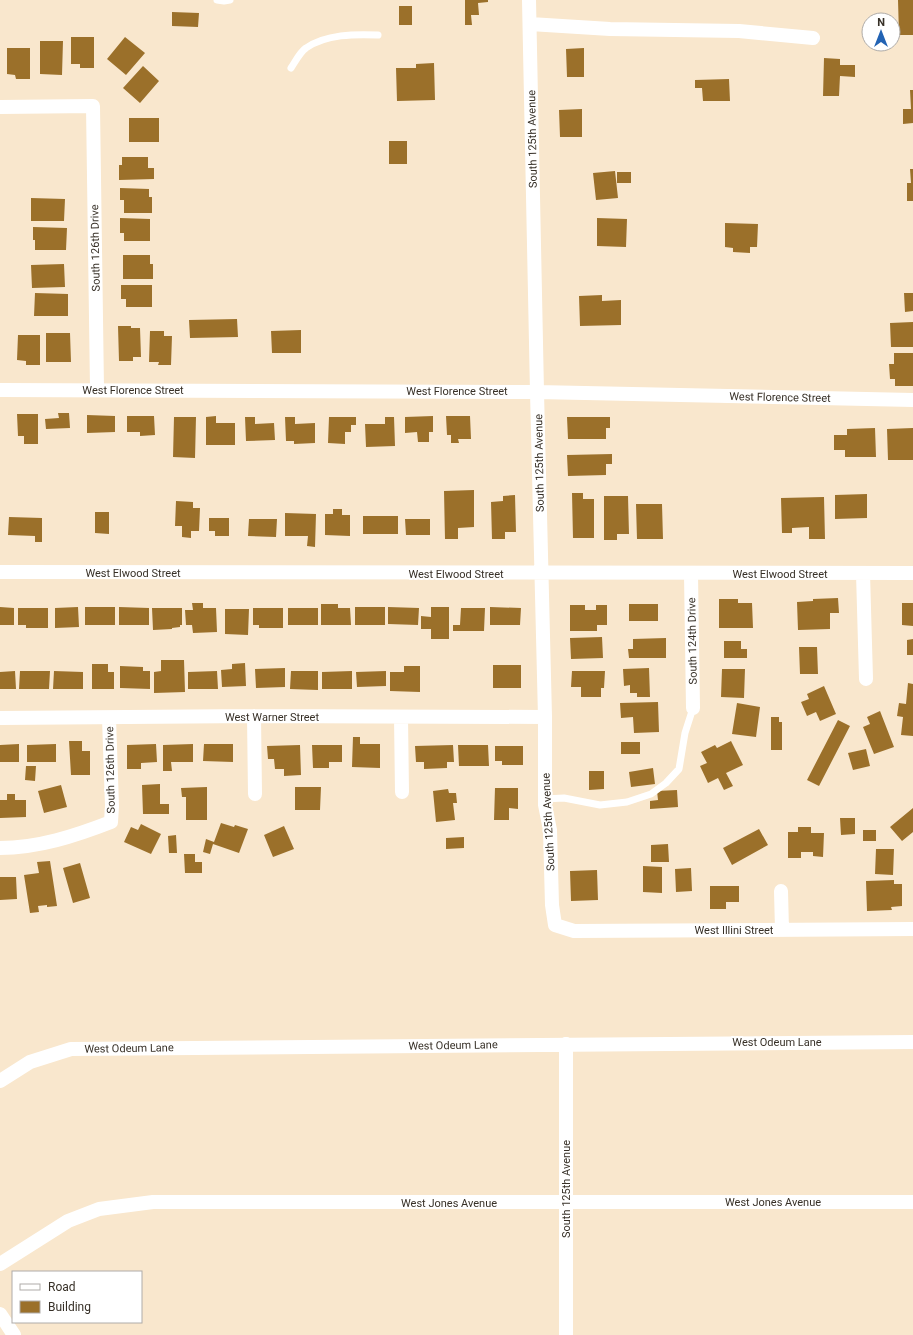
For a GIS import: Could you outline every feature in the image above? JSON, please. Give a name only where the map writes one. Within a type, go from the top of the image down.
[{"type":"street","name":"South 125th Avenue","points":[[529,0],[545,717],[545,799],[550,830],[552,904],[555,925]]},
{"type":"street","points":[[530,24],[610,29],[738,31],[813,38]]},
{"type":"street","name":"South 126th Drive","points":[[0,107],[93,106],[97,389]]},
{"type":"street","name":"West Florence Street","points":[[0,390],[97,389],[537,392],[913,400]]},
{"type":"street","name":"West Elwood Street","points":[[0,572],[541,574],[913,573]]},
{"type":"street","points":[[863,573],[866,679]]},
{"type":"street","name":"South 124th Drive","points":[[690,574],[693,708]]},
{"type":"street","points":[[254,716],[256,794]]},
{"type":"street","name":"West Warner Street","points":[[0,718],[254,716],[545,717]]},
{"type":"street","points":[[401,717],[402,792]]},
{"type":"street","name":"South 126th Drive","points":[[0,848],[32,846],[55,841],[110,822],[112,806],[109,718]]},
{"type":"street","points":[[781,891],[782,930]]},
{"type":"street","name":"West Illini Street","points":[[555,925],[574,931],[913,929]]},
{"type":"street","name":"West Odeum Lane","points":[[0,1081],[30,1062],[72,1049],[913,1042]]},
{"type":"street","name":"South 125th Avenue","points":[[566,1044],[566,1335]]},
{"type":"street","name":"West Jones Avenue","points":[[0,1264],[68,1221],[99,1209],[153,1202],[913,1202]]},
{"type":"street","points":[[0,1314],[14,1335]]},
{"type":"lane","points":[[217,0],[230,0]]},
{"type":"lane","points":[[291,68],[305,48],[324,39],[357,34],[378,35]]},
{"type":"lane","points":[[545,799],[564,798],[600,805],[627,802],[651,794],[666,783],[679,769],[685,732],[693,708]]},
{"type":"building","points":[[465,0],[488,0],[488,2],[478,3],[479,15],[471,15],[472,25],[465,25]]},
{"type":"building","points":[[898,0],[913,0],[913,35],[901,35],[901,12],[898,12]]},
{"type":"building","points":[[399,6],[412,6],[412,25],[399,25]]},
{"type":"building","points":[[172,12],[199,13],[198,27],[172,26]]},
{"type":"building","points":[[71,37],[94,37],[94,68],[80,68],[80,64],[71,64]]},
{"type":"building","points":[[125,37],[145,53],[126,75],[107,59]]},
{"type":"building","points":[[40,41],[63,41],[62,75],[40,74]]},
{"type":"building","points":[[7,48],[30,48],[30,79],[16,79],[15,75],[7,74]]},
{"type":"building","points":[[584,48],[584,77],[567,77],[566,49]]},
{"type":"building","points":[[824,58],[840,59],[840,65],[855,65],[855,77],[840,76],[839,96],[823,96]]},
{"type":"building","points":[[434,63],[435,100],[397,101],[396,68],[416,68],[416,64]]},
{"type":"building","points":[[143,66],[159,81],[140,103],[123,88]]},
{"type":"building","points":[[729,79],[730,101],[703,101],[702,88],[695,88],[695,80]]},
{"type":"building","points":[[910,90],[913,90],[913,123],[903,124],[903,109],[911,109]]},
{"type":"building","points":[[582,109],[582,137],[560,137],[559,110]]},
{"type":"building","points":[[129,118],[159,118],[159,142],[129,142]]},
{"type":"building","points":[[389,141],[407,141],[407,164],[389,164]]},
{"type":"building","points":[[122,157],[148,157],[148,168],[154,168],[154,179],[119,180],[119,165],[122,165]]},
{"type":"building","points":[[910,169],[913,169],[913,201],[907,201],[907,183],[911,183]]},
{"type":"building","points":[[615,171],[618,198],[596,200],[593,173]]},
{"type":"building","points":[[617,172],[631,172],[631,183],[617,183]]},
{"type":"building","points":[[120,188],[149,189],[149,197],[152,197],[152,213],[124,213],[124,200],[120,200]]},
{"type":"building","points":[[31,198],[65,199],[64,221],[31,221]]},
{"type":"building","points":[[120,218],[150,219],[150,241],[124,241],[124,233],[120,233]]},
{"type":"building","points":[[597,218],[627,219],[626,247],[597,246]]},
{"type":"building","points":[[725,223],[758,224],[757,247],[750,247],[750,253],[733,252],[733,248],[725,247]]},
{"type":"building","points":[[33,227],[67,228],[66,250],[35,250]]},
{"type":"building","points":[[123,255],[150,255],[150,264],[153,264],[153,279],[123,279]]},
{"type":"building","points":[[64,264],[65,287],[32,288],[31,265]]},
{"type":"building","points":[[121,285],[152,285],[152,307],[126,307],[126,299],[121,299]]},
{"type":"building","points":[[35,293],[68,294],[68,316],[34,316]]},
{"type":"building","points":[[904,293],[913,293],[913,311],[905,312]]},
{"type":"building","points":[[602,295],[602,301],[621,300],[621,325],[580,326],[579,296]]},
{"type":"building","points":[[237,319],[238,337],[190,338],[189,320]]},
{"type":"building","points":[[913,322],[913,347],[891,347],[890,323]]},
{"type":"building","points":[[118,326],[140,328],[141,357],[133,357],[133,361],[119,361]]},
{"type":"building","points":[[301,330],[301,353],[272,353],[271,331]]},
{"type":"building","points":[[150,331],[164,331],[164,336],[172,336],[171,365],[158,365],[159,362],[149,362]]},
{"type":"building","points":[[46,333],[70,333],[71,362],[46,362]]},
{"type":"building","points":[[18,335],[40,335],[40,365],[26,365],[26,361],[17,360]]},
{"type":"building","points":[[894,353],[913,353],[913,386],[895,386],[895,379],[890,379],[889,364],[894,364]]},
{"type":"building","points":[[58,413],[69,413],[70,428],[46,429],[45,419],[59,418]]},
{"type":"building","points":[[17,414],[38,414],[38,444],[24,444],[24,436],[18,436]]},
{"type":"building","points":[[87,415],[115,416],[115,432],[87,433]]},
{"type":"building","points":[[127,416],[154,416],[155,435],[140,436],[140,432],[127,432]]},
{"type":"building","points":[[216,416],[216,423],[235,423],[235,445],[206,445],[206,417]]},
{"type":"building","points":[[433,416],[433,432],[429,432],[429,442],[418,442],[417,432],[405,433],[405,417]]},
{"type":"building","points":[[446,416],[470,416],[471,439],[458,439],[459,443],[451,443],[451,435],[447,435]]},
{"type":"building","points":[[174,417],[196,417],[195,458],[173,457]]},
{"type":"building","points":[[245,417],[255,417],[255,424],[274,423],[275,440],[246,441]]},
{"type":"building","points":[[285,417],[295,417],[295,424],[315,423],[315,443],[294,444],[294,441],[286,441]]},
{"type":"building","points":[[329,417],[356,417],[356,425],[351,425],[351,432],[345,432],[345,444],[328,443]]},
{"type":"building","points":[[385,417],[394,417],[395,446],[366,447],[365,424],[385,424]]},
{"type":"building","points":[[567,417],[610,417],[610,428],[606,428],[606,439],[568,439]]},
{"type":"building","points":[[875,428],[876,457],[845,457],[845,450],[834,450],[834,435],[847,435],[847,429]]},
{"type":"building","points":[[913,428],[913,460],[888,460],[887,429]]},
{"type":"building","points":[[612,454],[612,464],[606,464],[606,475],[568,476],[567,455]]},
{"type":"building","points":[[474,490],[474,527],[458,528],[458,539],[445,539],[444,491]]},
{"type":"building","points":[[572,493],[583,493],[583,499],[594,499],[594,538],[573,538]]},
{"type":"building","points":[[867,494],[867,518],[835,519],[835,495]]},
{"type":"building","points":[[515,495],[516,532],[505,532],[505,539],[492,539],[491,502],[503,501],[503,496]]},
{"type":"building","points":[[604,496],[628,496],[629,534],[617,534],[617,540],[604,540]]},
{"type":"building","points":[[824,497],[825,539],[809,539],[809,527],[792,528],[792,533],[782,533],[781,498]]},
{"type":"building","points":[[176,501],[193,502],[193,508],[200,508],[199,531],[191,531],[191,538],[182,537],[182,526],[175,526]]},
{"type":"building","points":[[636,504],[662,504],[663,539],[637,539]]},
{"type":"building","points":[[333,509],[342,509],[342,515],[350,515],[350,536],[325,535],[325,514],[333,514]]},
{"type":"building","points":[[95,512],[109,512],[109,534],[95,533]]},
{"type":"building","points":[[285,513],[316,514],[315,547],[307,546],[308,536],[285,536]]},
{"type":"building","points":[[363,516],[398,516],[398,534],[363,534]]},
{"type":"building","points":[[9,517],[42,518],[42,542],[35,542],[35,536],[8,535]]},
{"type":"building","points":[[209,518],[229,518],[229,536],[215,536],[215,531],[209,531]]},
{"type":"building","points":[[249,519],[277,519],[276,537],[248,536]]},
{"type":"building","points":[[405,519],[430,519],[430,535],[406,535]]},
{"type":"building","points":[[838,598],[839,613],[830,613],[830,629],[798,630],[797,602],[813,601],[813,599]]},
{"type":"building","points":[[719,599],[738,599],[738,603],[752,603],[753,628],[719,628]]},
{"type":"building","points":[[192,603],[203,603],[203,608],[216,608],[217,632],[193,633],[192,625],[186,625],[185,610],[193,610]]},
{"type":"building","points":[[902,603],[913,603],[913,626],[902,625]]},
{"type":"building","points":[[321,604],[338,604],[338,608],[350,608],[351,625],[321,625]]},
{"type":"building","points":[[629,604],[658,604],[658,621],[629,621]]},
{"type":"building","points":[[570,605],[585,605],[585,610],[596,610],[596,605],[607,605],[607,625],[597,625],[597,631],[570,631]]},
{"type":"building","points":[[0,607],[14,608],[14,625],[0,625]]},
{"type":"building","points":[[78,607],[79,627],[55,628],[55,608]]},
{"type":"building","points":[[85,607],[115,607],[115,625],[85,625]]},
{"type":"building","points":[[119,607],[149,608],[149,625],[119,625]]},
{"type":"building","points":[[355,607],[385,607],[385,625],[355,625]]},
{"type":"building","points":[[388,607],[419,608],[418,625],[388,624]]},
{"type":"building","points":[[431,607],[449,607],[449,639],[431,639],[431,629],[421,629],[421,616],[431,617]]},
{"type":"building","points":[[490,607],[521,608],[520,625],[490,625]]},
{"type":"building","points":[[18,608],[48,608],[48,628],[26,628],[26,625],[18,625]]},
{"type":"building","points":[[152,608],[182,608],[182,625],[172,629],[153,630]]},
{"type":"building","points":[[253,608],[283,608],[283,628],[259,628],[259,625],[253,625]]},
{"type":"building","points":[[288,608],[318,608],[318,625],[288,625]]},
{"type":"building","points":[[461,608],[485,608],[484,631],[453,631],[453,625],[460,625]]},
{"type":"building","points":[[225,609],[249,609],[248,635],[225,634]]},
{"type":"building","points":[[602,637],[603,658],[571,659],[570,638]]},
{"type":"building","points":[[666,638],[666,658],[629,658],[628,649],[633,649],[633,639]]},
{"type":"building","points":[[913,639],[913,655],[907,655],[907,640]]},
{"type":"building","points":[[724,641],[741,641],[741,649],[747,649],[747,658],[724,658]]},
{"type":"building","points":[[799,647],[817,647],[818,674],[800,674]]},
{"type":"building","points":[[161,660],[184,660],[185,692],[154,693],[154,672],[161,671]]},
{"type":"building","points":[[245,663],[246,686],[222,687],[221,670],[232,669],[232,664]]},
{"type":"building","points":[[92,664],[108,664],[108,672],[114,672],[114,689],[92,689]]},
{"type":"building","points":[[493,665],[521,665],[521,688],[493,688]]},
{"type":"building","points":[[120,666],[143,667],[143,671],[150,671],[150,689],[120,688]]},
{"type":"building","points":[[404,666],[420,666],[420,692],[390,691],[390,672],[404,672]]},
{"type":"building","points":[[285,668],[285,687],[256,688],[255,669]]},
{"type":"building","points":[[649,668],[650,697],[637,697],[637,693],[630,693],[630,685],[624,686],[623,669]]},
{"type":"building","points":[[722,669],[745,669],[744,698],[721,697]]},
{"type":"building","points":[[15,671],[16,689],[0,689],[0,672]]},
{"type":"building","points":[[20,671],[50,671],[49,689],[19,689]]},
{"type":"building","points":[[54,671],[83,672],[83,689],[53,689]]},
{"type":"building","points":[[217,671],[218,689],[188,689],[188,672]]},
{"type":"building","points":[[291,671],[318,671],[318,690],[290,689]]},
{"type":"building","points":[[352,671],[352,689],[322,689],[322,672]]},
{"type":"building","points":[[386,671],[386,686],[357,687],[356,672]]},
{"type":"building","points":[[572,671],[605,671],[604,688],[601,688],[601,697],[581,697],[581,687],[571,687]]},
{"type":"building","points":[[908,683],[913,684],[913,736],[901,735],[903,717],[897,716],[899,703],[906,704]]},
{"type":"building","points":[[824,686],[836,714],[820,721],[816,712],[807,716],[801,702],[809,699],[807,694]]},
{"type":"building","points":[[658,702],[659,732],[634,733],[633,717],[621,718],[620,703]]},
{"type":"building","points":[[737,703],[760,707],[756,737],[732,734]]},
{"type":"building","points":[[880,711],[894,747],[874,754],[863,727],[870,724],[867,717]]},
{"type":"building","points":[[771,717],[779,717],[779,722],[782,722],[782,750],[771,750]]},
{"type":"building","points":[[838,720],[850,726],[819,786],[807,780]]},
{"type":"building","points":[[353,737],[360,737],[360,744],[380,744],[380,768],[352,767]]},
{"type":"building","points":[[69,741],[82,741],[82,751],[90,751],[90,775],[71,775]]},
{"type":"building","points":[[731,741],[743,765],[726,773],[733,786],[724,790],[718,778],[708,783],[700,766],[707,763],[701,752],[715,745],[717,748]]},
{"type":"building","points":[[621,742],[640,742],[640,754],[621,754]]},
{"type":"building","points":[[19,744],[19,762],[0,762],[0,745]]},
{"type":"building","points":[[56,744],[56,762],[27,762],[27,745]]},
{"type":"building","points":[[156,744],[157,762],[141,763],[141,769],[127,769],[127,745]]},
{"type":"building","points":[[193,744],[193,762],[171,762],[172,771],[163,771],[163,745]]},
{"type":"building","points":[[204,744],[233,744],[233,762],[203,761]]},
{"type":"building","points":[[300,745],[301,775],[284,776],[284,769],[275,769],[274,759],[268,759],[267,746]]},
{"type":"building","points":[[312,745],[342,745],[342,762],[329,762],[329,768],[313,768]]},
{"type":"building","points":[[453,745],[454,762],[447,762],[447,768],[424,769],[424,762],[416,762],[415,746]]},
{"type":"building","points":[[458,745],[488,745],[489,766],[459,766]]},
{"type":"building","points":[[495,746],[523,746],[523,765],[502,765],[502,761],[495,761]]},
{"type":"building","points":[[866,749],[870,766],[853,770],[848,753]]},
{"type":"building","points":[[26,766],[36,766],[35,781],[25,780]]},
{"type":"building","points":[[653,768],[655,784],[631,787],[629,772]]},
{"type":"building","points":[[589,771],[604,771],[604,789],[589,790]]},
{"type":"building","points":[[160,784],[160,804],[169,804],[169,814],[143,814],[142,785]]},
{"type":"building","points":[[61,785],[67,807],[44,813],[38,791]]},
{"type":"building","points":[[207,787],[207,820],[186,820],[186,797],[182,797],[181,788]]},
{"type":"building","points":[[295,787],[321,787],[320,810],[295,810]]},
{"type":"building","points":[[495,788],[518,788],[518,809],[509,808],[509,820],[494,820]]},
{"type":"building","points":[[448,789],[449,793],[456,793],[457,803],[453,803],[455,820],[436,822],[433,791]]},
{"type":"building","points":[[677,790],[678,807],[650,809],[650,801],[658,800],[657,791]]},
{"type":"building","points":[[7,794],[15,794],[15,800],[26,800],[26,817],[0,818],[0,800],[7,800]]},
{"type":"building","points":[[913,808],[913,832],[902,841],[890,827]]},
{"type":"building","points":[[840,818],[855,818],[855,834],[841,835]]},
{"type":"building","points":[[221,823],[248,829],[239,853],[213,844],[210,854],[203,852],[206,839],[214,842]]},
{"type":"building","points":[[141,824],[161,834],[151,854],[124,842],[131,827],[138,830]]},
{"type":"building","points":[[284,826],[294,849],[273,857],[264,835]]},
{"type":"building","points":[[798,827],[811,827],[811,833],[824,833],[823,857],[813,856],[813,852],[801,852],[801,858],[788,858],[788,832],[798,832]]},
{"type":"building","points":[[759,829],[768,845],[732,865],[723,848]]},
{"type":"building","points":[[863,830],[876,830],[876,841],[863,841]]},
{"type":"building","points":[[176,835],[177,853],[169,853],[168,836]]},
{"type":"building","points":[[464,837],[464,848],[446,849],[446,838]]},
{"type":"building","points":[[668,844],[669,862],[651,862],[651,845]]},
{"type":"building","points":[[876,849],[894,849],[893,875],[875,874]]},
{"type":"building","points":[[184,854],[195,854],[195,862],[202,862],[202,873],[185,873]]},
{"type":"building","points":[[50,861],[57,906],[38,906],[39,912],[30,913],[24,875],[39,873],[37,862]]},
{"type":"building","points":[[80,863],[90,898],[73,903],[63,868]]},
{"type":"building","points":[[643,866],[662,867],[662,893],[643,892]]},
{"type":"building","points":[[691,868],[692,891],[676,892],[675,869]]},
{"type":"building","points":[[597,870],[598,900],[571,901],[570,871]]},
{"type":"building","points":[[0,877],[16,877],[17,899],[0,900]]},
{"type":"building","points":[[894,880],[894,884],[902,884],[902,906],[891,907],[892,910],[867,911],[866,881]]},
{"type":"building","points":[[710,886],[739,886],[739,902],[726,902],[726,909],[710,909]]}]
